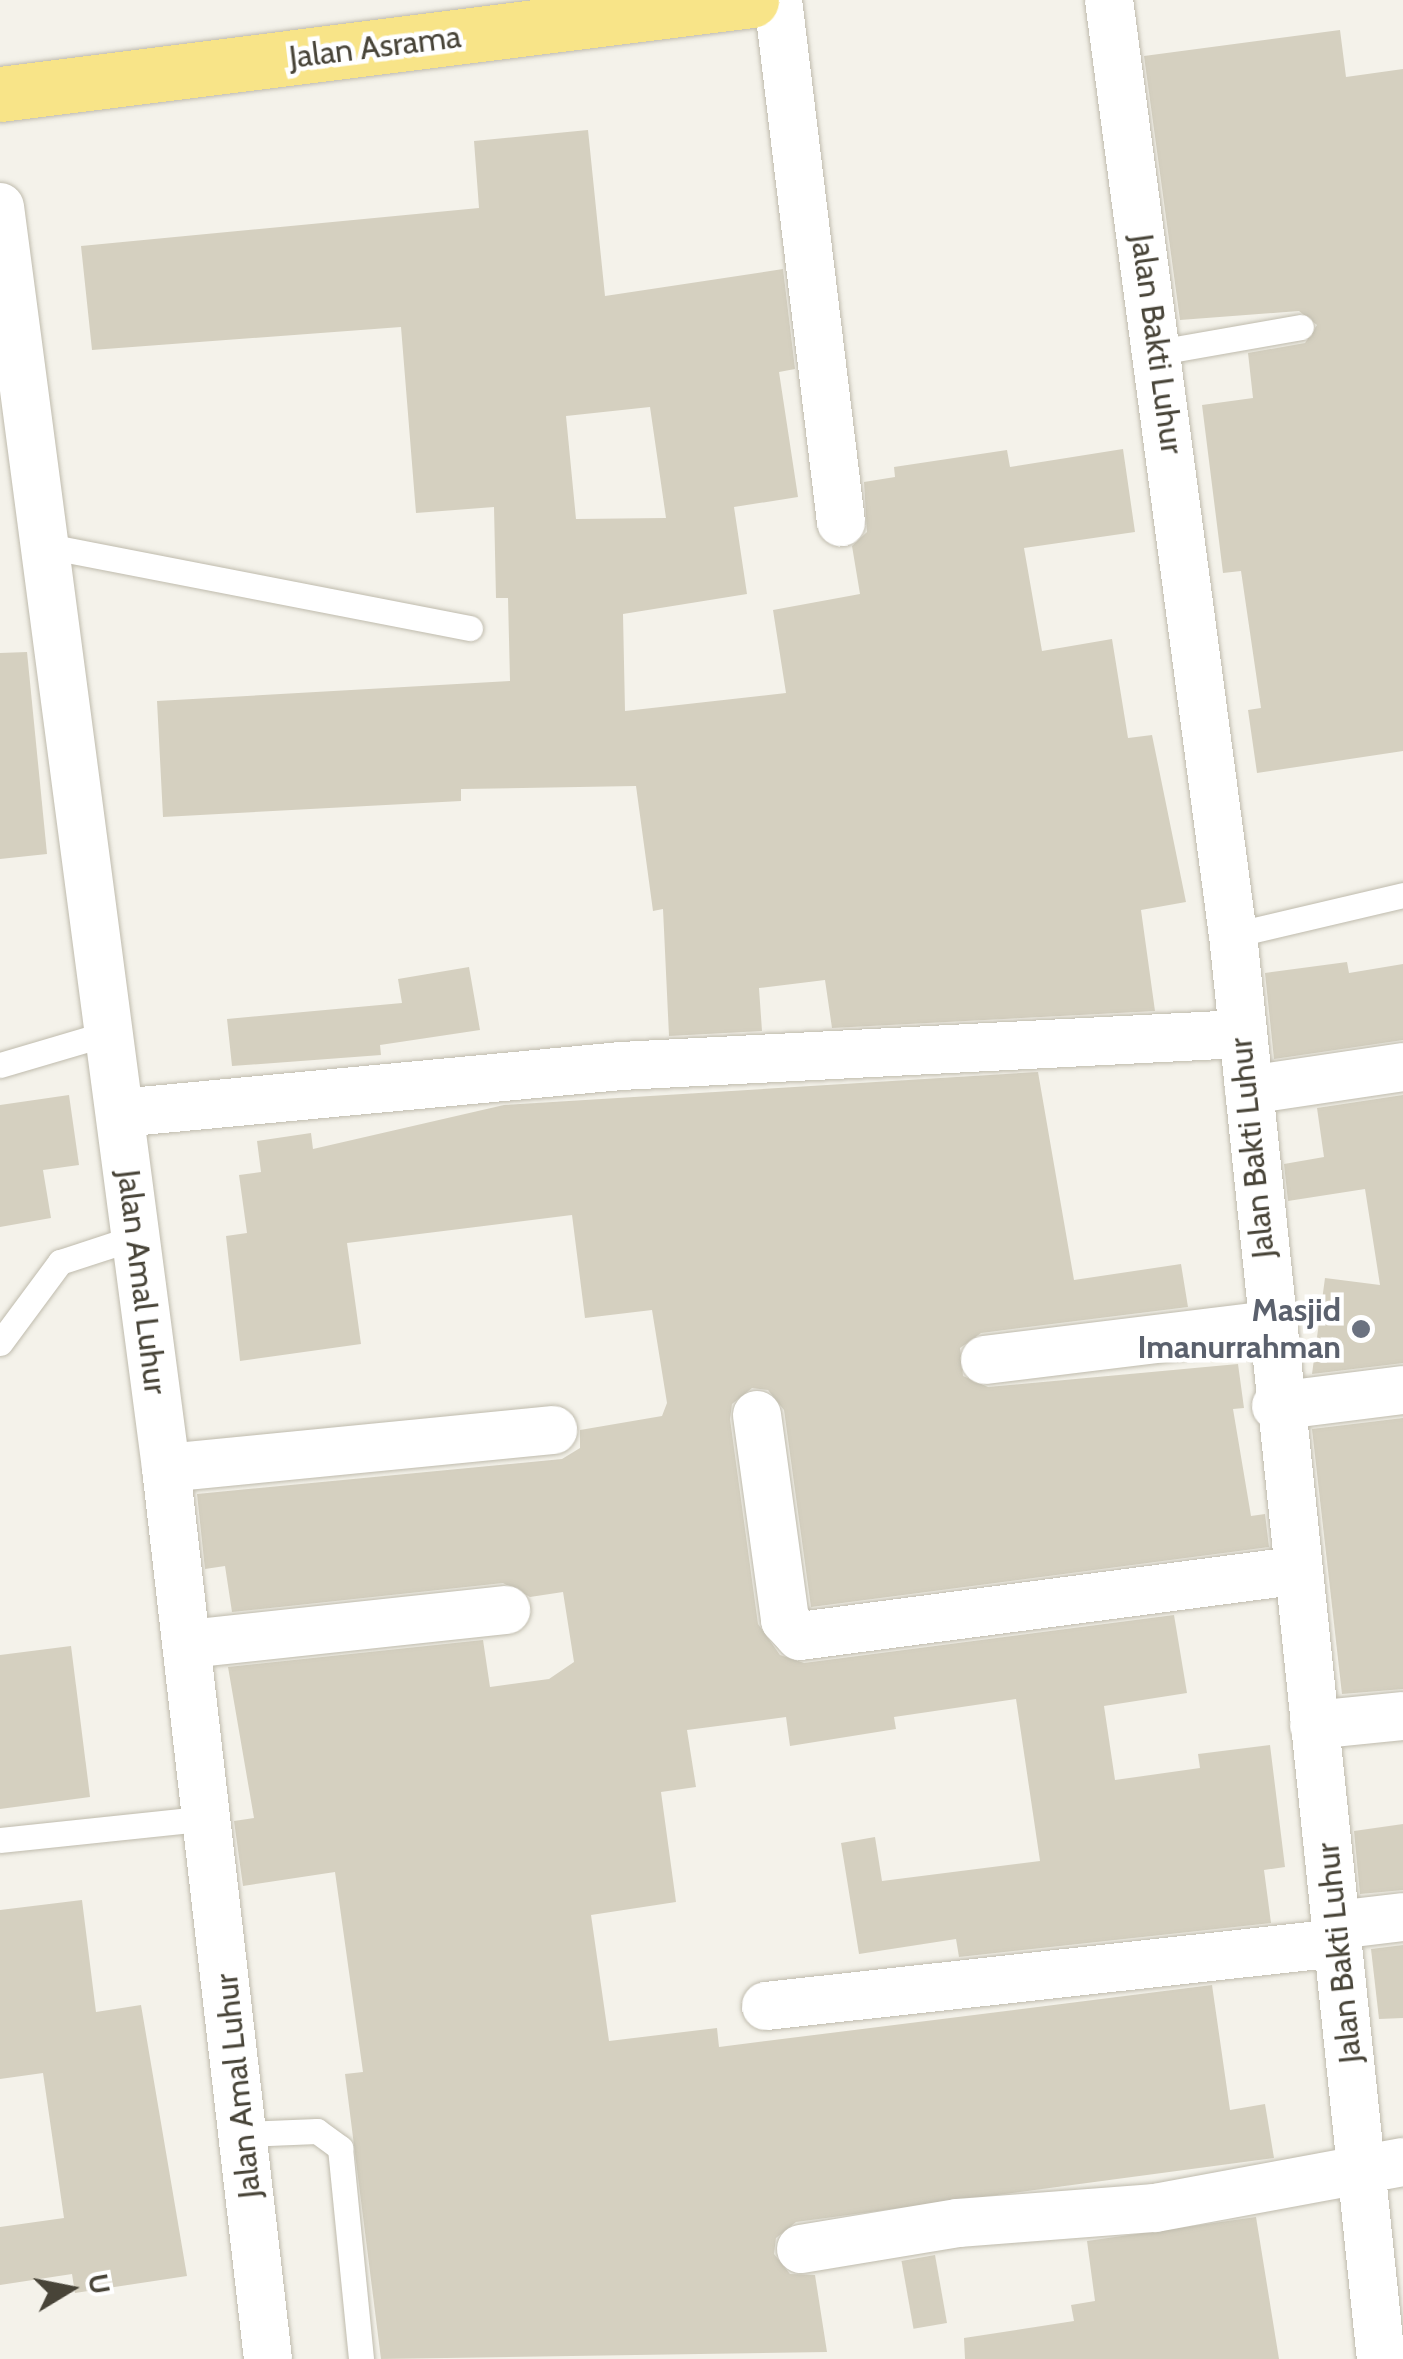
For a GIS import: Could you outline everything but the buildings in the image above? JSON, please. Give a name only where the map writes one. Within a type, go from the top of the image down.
[{"type":"highway","name":"Jalan Asrama","points":[[0,94],[751,0]]},
{"type":"street","points":[[778,0],[841,522]]},
{"type":"street","name":"Jalan Bakti Luhur","points":[[1109,0],[1159,352],[1233,936],[1276,1406],[1337,1934],[1384,2164],[1381,2359]]},
{"type":"street","name":"Jalan Amal Luhur","points":[[0,207],[188,1644],[268,2359]]},
{"type":"street","points":[[120,1112],[621,1066],[1239,1034]]},
{"type":"street","points":[[1250,1090],[1403,1067]]},
{"type":"street","points":[[985,1360],[1270,1325]]},
{"type":"street","points":[[1276,1406],[1403,1390]]},
{"type":"street","points":[[757,1415],[785,1620],[800,1636],[1295,1571]]},
{"type":"street","points":[[166,1468],[552,1430]]},
{"type":"street","points":[[188,1644],[506,1610]]},
{"type":"street","points":[[1314,1725],[1403,1716]]},
{"type":"street","points":[[766,2006],[1337,1934],[1403,1916]]},
{"type":"street","points":[[801,2248],[958,2223],[1155,2208],[1384,2164]]},
{"type":"lane","points":[[1159,352],[1301,326]]},
{"type":"lane","points":[[42,545],[470,628]]},
{"type":"lane","points":[[1233,936],[1403,895]]},
{"type":"lane","points":[[0,1065],[110,1033]]},
{"type":"lane","points":[[0,1344],[60,1262],[136,1236]]},
{"type":"lane","points":[[0,1840],[209,1818]]},
{"type":"lane","points":[[244,2134],[317,2131],[340,2148],[362,2359]]},
{"type":"place","name":"Masjid Imanurrahman","points":[[1361,1329]]}]
